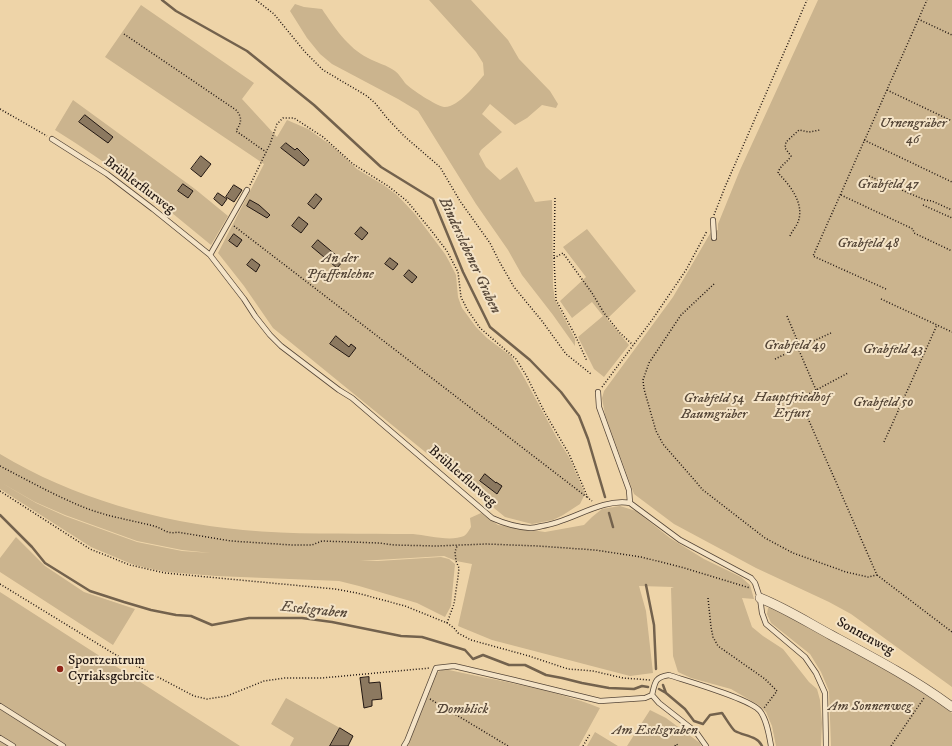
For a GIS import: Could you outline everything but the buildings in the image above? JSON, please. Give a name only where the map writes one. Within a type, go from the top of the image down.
[{"type":"street","name":"Sonnenweg","points":[[759,594],[930,690],[952,707]]},
{"type":"lane","name":"Brühlerflurweg","points":[[52,139],[107,174],[210,255],[244,298],[262,327],[281,346],[339,390],[352,398],[492,518],[512,525],[531,528],[565,521],[599,506],[622,502],[630,503]]},
{"type":"lane","points":[[210,255],[247,190]]},
{"type":"lane","points":[[713,220],[714,238]]},
{"type":"lane","points":[[598,392],[598,408],[629,490],[630,503],[680,540],[751,578],[755,583],[759,594],[762,613],[766,624],[805,657],[816,672],[825,693],[826,746]]},
{"type":"lane","points":[[404,746],[408,741],[436,668],[454,666],[600,702],[644,698],[652,695]]},
{"type":"lane","points":[[652,695],[655,682],[661,676],[669,675],[747,702],[761,712],[766,723],[771,746]]},
{"type":"lane","points":[[652,695],[659,703],[696,732],[706,746]]},
{"type":"lane","points":[[0,706],[63,746]]},
{"type":"lane","points":[[0,738],[13,746]]},
{"type":"path","points":[[256,0],[274,14],[305,52],[323,70],[367,96],[404,136],[440,167],[460,201],[490,243],[514,287],[542,321],[566,354],[591,374]]},
{"type":"path","points":[[598,392],[652,320],[686,270],[713,220],[724,187],[807,0]]},
{"type":"path","points":[[886,289],[813,256],[927,0]]},
{"type":"path","points":[[918,19],[952,35]]},
{"type":"path","points":[[124,34],[236,110],[240,116],[241,122],[236,132],[266,152]]},
{"type":"path","points":[[887,90],[952,121]]},
{"type":"path","points":[[0,108],[52,139]]},
{"type":"path","points":[[247,190],[266,152],[277,124],[283,118],[294,118],[324,136],[353,164],[407,200],[447,251],[458,272],[461,297],[467,309],[480,328],[516,359],[526,375],[545,413],[569,454],[588,498]]},
{"type":"path","points":[[790,236],[798,220],[799,205],[788,183],[778,173],[779,168],[789,160],[791,156],[785,148],[786,142],[798,130],[809,132],[820,130]]},
{"type":"path","points":[[864,140],[952,182]]},
{"type":"path","points":[[870,176],[952,210]]},
{"type":"path","points":[[841,195],[913,229],[914,233],[952,251]]},
{"type":"path","points":[[555,198],[554,258],[556,300],[586,361]]},
{"type":"path","points":[[923,205],[952,218]]},
{"type":"path","points":[[229,222],[599,506]]},
{"type":"path","points":[[554,258],[563,253],[592,293],[604,313],[620,333],[633,345]]},
{"type":"path","points":[[714,284],[681,315],[649,363],[643,380],[644,389],[656,432],[664,444],[703,490],[765,538],[793,553],[846,572],[868,577],[877,575]]},
{"type":"path","points":[[881,299],[952,331]]},
{"type":"path","points":[[787,316],[816,390]]},
{"type":"path","points":[[884,442],[938,325]]},
{"type":"path","points":[[774,359],[831,333]]},
{"type":"path","points":[[788,405],[848,373]]},
{"type":"path","points":[[806,414],[877,575],[952,632]]},
{"type":"path","points":[[0,466],[83,507],[113,517],[156,526],[166,532],[177,532],[231,541],[292,545],[312,545],[322,541],[394,545],[457,546],[486,544],[602,551],[641,557],[681,567],[728,580],[759,594]]},
{"type":"path","points":[[0,491],[90,549],[130,566],[165,573],[335,589],[357,593],[405,606],[447,623],[458,633],[471,640],[529,656],[568,669],[593,671],[623,678],[655,682]]},
{"type":"path","points":[[447,623],[454,604],[458,577],[459,568],[455,552],[457,546]]},
{"type":"path","points":[[0,584],[116,655],[194,696],[207,699],[227,696],[264,682],[286,678],[322,678],[436,668]]},
{"type":"path","points":[[708,598],[711,628],[713,637],[718,646],[777,690],[761,712]]},
{"type":"path","points":[[891,746],[930,690]]},
{"type":"path","points":[[425,696],[508,746]]},
{"type":"path","points":[[583,746],[590,734]]},
{"type":"path","points":[[675,746],[676,744],[679,746]]},
{"type":"green space","points":[[429,0],[471,0],[508,40],[519,59],[550,91],[558,104],[556,108],[542,105],[527,118],[515,125],[490,104],[482,114],[502,132],[481,150],[479,154],[486,167],[500,180],[517,167],[535,202],[552,200],[553,286],[555,300],[575,339],[575,346],[522,275],[508,250],[476,204],[418,111],[332,64],[320,54],[307,38],[290,11],[295,4],[304,7],[322,9],[337,30],[354,49],[368,58],[389,67],[399,75],[405,83],[424,97],[444,107],[455,104],[472,89],[484,75],[483,63],[476,52]]},
{"type":"green space","name":"Hauptfriedhof Erfurt","points":[[818,0],[952,0],[952,687],[851,614],[829,602],[756,568],[674,524],[634,494],[605,415],[602,398],[604,391],[673,297],[711,232],[718,230],[718,224],[740,170]]},
{"type":"green space","name":"An der Pfaffenlehne","points":[[141,5],[254,83],[242,99],[277,137],[287,120],[308,129],[332,146],[357,169],[397,195],[415,214],[445,254],[456,275],[458,297],[462,308],[476,327],[487,338],[511,356],[521,372],[569,457],[585,494],[580,504],[553,520],[532,524],[505,517],[273,328],[244,286],[218,253],[264,164],[105,57]]},
{"type":"green space","points":[[73,100],[195,189],[228,216],[211,245],[135,184],[96,156],[55,130]]},
{"type":"green space","points":[[587,229],[636,291],[607,319],[629,345],[604,377],[594,369],[578,337],[603,316],[592,302],[572,318],[560,301],[586,277],[563,247]]},
{"type":"green space","points":[[0,454],[28,470],[57,483],[117,506],[180,521],[262,532],[413,534],[438,538],[458,538],[464,536],[471,527],[470,518],[481,513],[498,525],[545,532],[584,525],[602,509],[620,506],[636,511],[670,538],[704,559],[741,577],[750,585],[754,599],[742,598],[752,627],[783,649],[809,682],[817,689],[820,700],[822,723],[821,746],[776,746],[772,726],[766,712],[760,706],[731,689],[691,678],[678,672],[673,656],[671,588],[674,587],[639,586],[646,611],[653,673],[630,676],[492,640],[458,626],[472,564],[456,561],[444,556],[360,561],[441,557],[449,559],[455,564],[451,606],[445,617],[417,603],[339,581],[216,576],[166,572],[134,565],[91,547],[0,489],[0,482]],"holes":[[[0,482],[35,502],[65,515],[137,541],[182,550],[211,553],[182,551],[137,542],[65,516],[36,503]]]},
{"type":"green space","points":[[16,537],[45,566],[84,592],[135,609],[113,645],[0,572],[0,558]]},
{"type":"green space","name":"Sportzentrum Cyriaksgebreite","points":[[0,592],[240,746],[0,746]]},
{"type":"green space","name":"Am Sonnenweg","points":[[774,607],[928,694],[952,713],[952,746],[831,746],[829,691],[821,672],[810,654],[771,623],[767,614],[768,608]]},
{"type":"green space","name":"Domblick","points":[[442,670],[449,670],[525,686],[582,701],[600,708],[579,746],[408,746],[436,673]]},
{"type":"green space","points":[[286,698],[340,728],[330,746],[290,746],[294,738],[271,724]]},
{"type":"green space","name":"Am Eselsgraben","points":[[650,710],[666,718],[700,743],[701,746],[627,746]]},
{"type":"green space","name":"Am Eselsgraben","points":[[595,732],[618,746],[587,746]]},
{"type":"waterway","name":"Binderslebener Graben","points":[[162,0],[176,11],[247,51],[314,105],[381,167],[433,199],[463,272],[490,327],[530,360],[561,392],[579,416],[588,439],[605,497]]},
{"type":"waterway","name":"Binderslebener Graben","points":[[609,513],[613,527]]},
{"type":"waterway","name":"Eselsgraben","points":[[0,515],[32,547],[45,563],[90,591],[151,610],[176,615],[191,616],[212,625],[249,618],[302,618],[332,622],[401,636],[422,637],[465,650],[473,659],[483,655],[509,665],[525,665],[546,675],[582,683],[609,688],[634,689],[642,686],[648,687]]},
{"type":"waterway","name":"Binderslebener Graben","points":[[646,585],[654,625],[656,669]]},
{"type":"waterway","name":"Eselsgraben","points":[[663,685],[666,693]]},
{"type":"waterway","name":"Eselsgraben","points":[[659,689],[685,709],[694,721],[703,724],[710,715],[722,713],[735,731],[754,738],[762,746]]},
{"type":"place","name":"Sportzentrum Cyriaksgebreite","points":[[60,669]]},
{"type":"park label","name":"Urnengräber 46","points":[[913,132]]},
{"type":"park label","name":"Grabfeld 47","points":[[888,185]]},
{"type":"park label","name":"Grabfeld 48","points":[[868,244]]},
{"type":"park label","name":"Grabfeld 49","points":[[795,346]]},
{"type":"park label","name":"Grabfeld 43","points":[[893,350]]},
{"type":"park label","name":"Grabfeld 50","points":[[883,403]]},
{"type":"park label","name":"Grabfeld 54 Baumgräber","points":[[714,408]]}]
